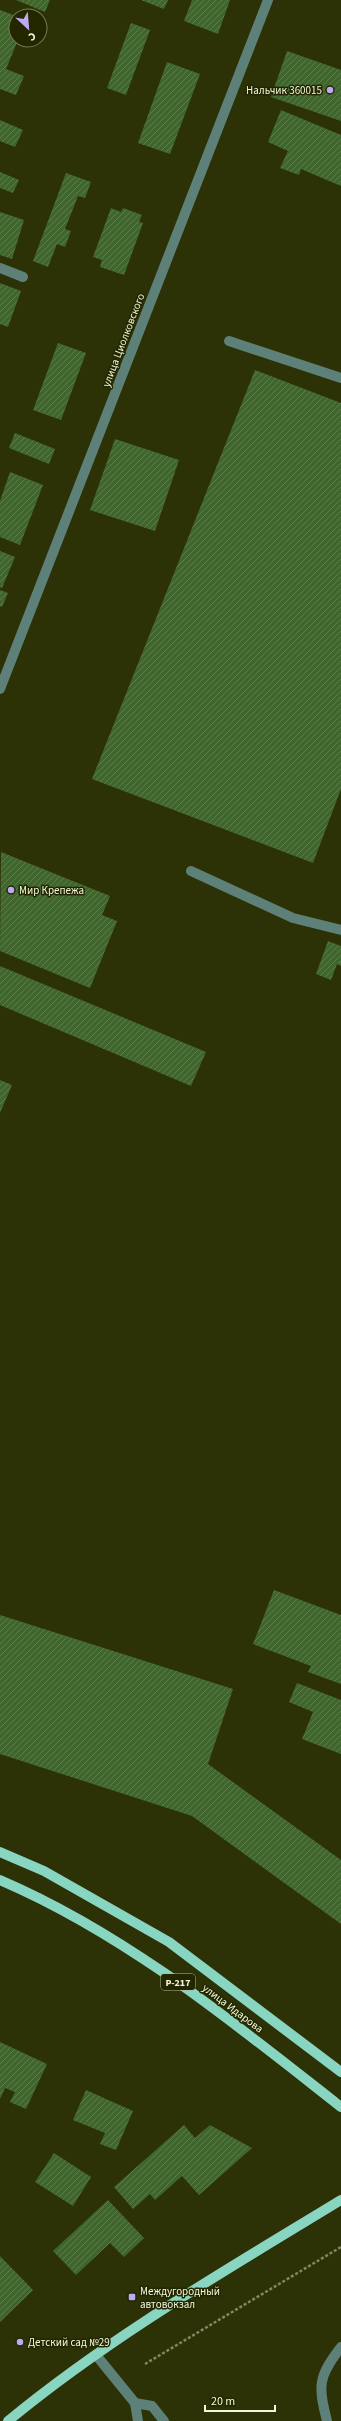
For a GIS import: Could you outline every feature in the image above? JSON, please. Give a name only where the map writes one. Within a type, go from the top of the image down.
[{"type":"main road","name":"улица Идарова","points":[[0,1852],[44,1871],[169,1942],[341,2072]]},
{"type":"main road","name":"улица Идарова","points":[[0,1880],[83,1921],[141,1957],[197,1995],[341,2107]]},
{"type":"main road","points":[[8,2421],[96,2355],[214,2278],[341,2200]]},
{"type":"street","name":"улица Циолковского","points":[[0,689],[268,0]]},
{"type":"street","points":[[0,268],[24,277]]},
{"type":"street","points":[[229,341],[341,378]]},
{"type":"street","points":[[191,871],[293,918],[341,930]]},
{"type":"street","points":[[327,2421],[320,2392],[327,2365],[341,2347]]},
{"type":"street","points":[[96,2355],[135,2403],[138,2421]]},
{"type":"street","points":[[135,2403],[152,2406],[164,2421]]},
{"type":"path","points":[[145,2364],[341,2247]]},
{"type":"building","points":[[16,0],[50,0],[47,8],[35,8]]},
{"type":"building","points":[[141,0],[168,0],[164,9]]},
{"type":"building","points":[[192,0],[230,0],[218,34],[184,21]]},
{"type":"building","points":[[0,10],[8,13],[8,48],[15,48],[6,69],[24,76],[16,95],[0,89]]},
{"type":"building","points":[[131,23],[150,30],[126,95],[107,88]]},
{"type":"building","points":[[287,51],[341,70],[341,121],[271,97]]},
{"type":"building","points":[[167,62],[200,74],[170,154],[138,143]]},
{"type":"building","points":[[281,110],[341,135],[341,186],[301,169],[299,175],[280,168],[288,151],[268,142]]},
{"type":"building","points":[[0,120],[23,130],[15,147],[0,141]]},
{"type":"building","points":[[0,172],[19,180],[13,193],[0,188]]},
{"type":"building","points":[[66,173],[91,182],[85,198],[78,196],[65,229],[71,231],[65,247],[57,244],[48,267],[33,261]]},
{"type":"building","points":[[111,208],[121,212],[123,208],[142,215],[139,222],[143,223],[124,275],[100,267],[102,260],[93,257]]},
{"type":"building","points":[[0,212],[24,220],[12,259],[0,255]]},
{"type":"building","points":[[0,283],[21,291],[8,327],[0,324]]},
{"type":"building","points":[[58,343],[86,353],[61,420],[33,410]]},
{"type":"building","points":[[255,370],[341,403],[341,789],[313,863],[92,779]]},
{"type":"building","points":[[15,433],[55,449],[49,464],[9,448]]},
{"type":"building","points":[[115,439],[179,460],[155,531],[90,510]]},
{"type":"building","points":[[10,472],[43,485],[20,545],[0,537],[0,501]]},
{"type":"building","points":[[0,551],[15,557],[2,588],[0,587]]},
{"type":"building","points":[[0,590],[8,593],[2,607],[0,606]]},
{"type":"building","points":[[1,852],[110,896],[102,915],[117,921],[90,988],[0,951]]},
{"type":"building","points":[[328,941],[341,946],[341,966],[337,964],[331,980],[316,974]]},
{"type":"building","points":[[0,966],[206,1052],[191,1086],[0,1005]]},
{"type":"building","points":[[0,1080],[12,1085],[0,1113]]},
{"type":"building","points":[[274,1590],[341,1615],[341,1684],[308,1672],[311,1666],[253,1644]]},
{"type":"building","points":[[0,1615],[233,1689],[208,1764],[341,1860],[341,1924],[192,1816],[0,1754]]},
{"type":"building","points":[[297,1683],[341,1700],[341,1754],[302,1739],[313,1712],[289,1702]]},
{"type":"building","points":[[0,2042],[47,2064],[26,2109],[10,2102],[15,2092],[5,2088],[0,2099]]},
{"type":"building","points":[[86,2090],[133,2111],[116,2150],[100,2144],[105,2133],[73,2120]]},
{"type":"building","points":[[184,2125],[195,2138],[210,2125],[252,2148],[199,2195],[182,2176],[155,2200],[150,2194],[133,2209],[114,2187]]},
{"type":"building","points":[[54,2153],[91,2177],[73,2206],[35,2182]]},
{"type":"building","points":[[108,2200],[144,2238],[124,2257],[110,2243],[76,2275],[53,2251]]},
{"type":"building","points":[[0,2256],[33,2290],[0,2322]]},
{"type":"place","name":"Нальчик 360015","points":[[330,90]]},
{"type":"place","name":"Мир Крепежа","points":[[11,890]]},
{"type":"place","name":"Междугородный автовокзал","points":[[132,2297]]},
{"type":"place","name":"Детский сад №29","points":[[20,2342]]}]
